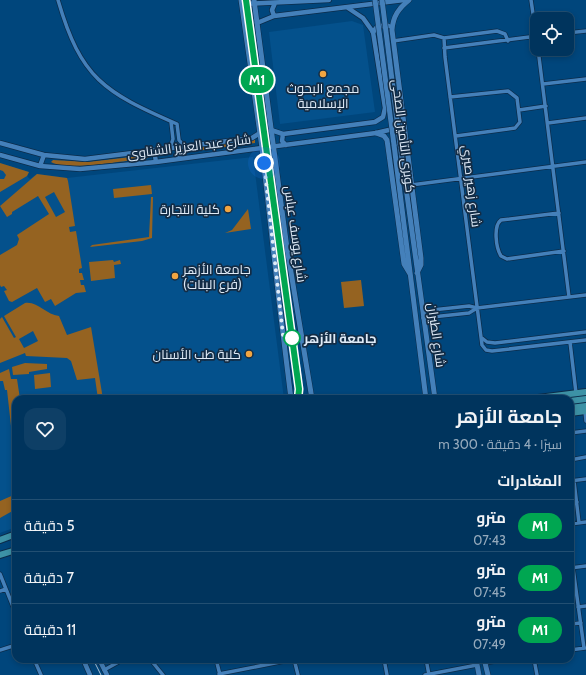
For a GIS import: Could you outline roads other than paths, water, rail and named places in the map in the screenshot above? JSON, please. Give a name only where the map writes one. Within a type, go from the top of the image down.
[{"type":"main road","name":"كوبرى التأمين الصحى","points":[[375,0],[411,275]]},
{"type":"main road","name":"كوبرى التأمين الصحى","points":[[382,0],[417,273]]},
{"type":"main road","points":[[409,0],[396,12],[392,30],[404,136],[421,262],[417,273]]},
{"type":"main road","name":"شارع يوسف عباس","points":[[241,2],[260,132],[278,301],[291,395]]},
{"type":"main road","name":"شارع يوسف عباس","points":[[254,2],[287,248],[311,395]]},
{"type":"main road","points":[[373,32],[376,27],[382,25],[387,25],[392,30]]},
{"type":"main road","points":[[376,133],[386,138]]},
{"type":"main road","points":[[386,138],[394,134],[404,136]]},
{"type":"main road","points":[[386,138],[404,264],[411,275]]},
{"type":"main road","name":"شارع الطيران","points":[[417,273],[434,395]]},
{"type":"main road","name":"شارع الطيران","points":[[411,275],[426,395]]},
{"type":"main road","points":[[308,383],[309,395]]},
{"type":"main road","points":[[561,395],[586,392]]},
{"type":"main road","points":[[574,400],[586,399]]},
{"type":"main road","points":[[574,408],[586,409]]},
{"type":"main road","points":[[574,412],[586,409]]},
{"type":"main road","points":[[0,540],[12,536]]},
{"type":"main road","points":[[0,555],[12,551]]},
{"type":"main road","points":[[476,663],[479,675]]},
{"type":"main road","points":[[485,663],[488,675]]},
{"type":"street","points":[[58,0],[72,43],[81,59],[94,76],[112,93],[177,124],[179,140],[184,146]]},
{"type":"street","points":[[241,2],[275,3],[329,0]]},
{"type":"street","points":[[257,23],[274,16],[404,0]]},
{"type":"street","points":[[531,0],[533,12]]},
{"type":"street","points":[[274,16],[272,10],[275,3]]},
{"type":"street","points":[[271,130],[283,134],[378,121],[384,114],[385,108],[373,32],[363,18],[348,8]]},
{"type":"street","points":[[574,32],[586,31]]},
{"type":"street","points":[[393,41],[434,35],[444,38],[500,32],[506,36],[508,41]]},
{"type":"street","name":"شارع زهير صبري","points":[[444,38],[450,97],[481,337]]},
{"type":"street","points":[[444,48],[530,39]]},
{"type":"street","points":[[539,56],[569,297]]},
{"type":"street","points":[[543,84],[586,79]]},
{"type":"street","points":[[450,97],[508,91],[515,96],[519,110],[520,122],[515,128],[456,136]]},
{"type":"street","points":[[519,110],[546,106]]},
{"type":"street","points":[[548,123],[586,118]]},
{"type":"street","points":[[170,148],[173,139],[171,122]]},
{"type":"street","name":"شارع عبد العزيز الشناوى","points":[[0,155],[40,166],[70,170],[156,162],[376,133],[393,130],[403,122]]},
{"type":"street","name":"شارع عبد العزيز الشناوى","points":[[0,143],[44,155],[85,159],[252,138],[260,132]]},
{"type":"street","points":[[283,134],[282,141],[286,145]]},
{"type":"street","points":[[178,147],[179,158]]},
{"type":"street","points":[[154,150],[156,162]]},
{"type":"street","points":[[40,166],[44,155]]},
{"type":"street","points":[[411,185],[586,162]]},
{"type":"street","points":[[559,213],[500,220],[496,228],[499,252],[502,258],[507,259],[564,251]]},
{"type":"street","points":[[423,311],[469,306],[477,308],[586,295]]},
{"type":"street","points":[[423,318],[469,313],[477,308]]},
{"type":"street","points":[[481,337],[487,342],[494,344],[586,332]]},
{"type":"street","points":[[481,337],[484,348],[489,351],[586,340]]},
{"type":"street","points":[[570,342],[576,393]]},
{"type":"street","points":[[494,344],[495,351]]},
{"type":"street","points":[[586,409],[586,421]]},
{"type":"street","points":[[574,432],[586,431]]},
{"type":"street","points":[[574,459],[586,457]]},
{"type":"street","points":[[574,481],[586,479]]},
{"type":"street","points":[[574,489],[579,523]]},
{"type":"street","points":[[574,524],[586,522]]},
{"type":"street","points":[[574,568],[586,566]]},
{"type":"street","points":[[0,576],[12,604]]},
{"type":"street","points":[[574,581],[585,648],[574,649]]},
{"type":"street","points":[[0,591],[6,589]]},
{"type":"street","points":[[578,607],[586,606]]},
{"type":"street","points":[[574,624],[580,623]]},
{"type":"street","points":[[0,650],[12,646]]},
{"type":"street","points":[[36,663],[42,675]]},
{"type":"street","points":[[85,663],[90,675]]},
{"type":"street","points":[[101,663],[107,675]]},
{"type":"street","points":[[104,670],[117,663]]},
{"type":"street","points":[[153,663],[163,675]]},
{"type":"street","points":[[217,663],[220,674],[275,663]]},
{"type":"street","points":[[296,663],[298,675]]},
{"type":"street","points":[[385,663],[387,675]]},
{"type":"street","points":[[426,663],[428,675],[472,663]]},
{"type":"street","points":[[535,663],[537,675]]},
{"type":"railway","points":[[246,0],[287,308]]},
{"type":"railway","points":[[300,368],[303,395]]},
{"type":"railway","points":[[95,663],[101,675]]},
{"type":"metro line","name":"M1","points":[[246,0],[299,389],[298,395]]},
{"type":"place","name":"مجمع البحوث الإسلامية","points":[[323,74]]},
{"type":"place","name":"كلية التجارة","points":[[228,209]]},
{"type":"place","name":"جامعة الأزهر (فرع البنات)","points":[[175,276]]},
{"type":"place","name":"جامعة الأزهر","points":[[292,338]]},
{"type":"place","name":"كلية طب الأسنان","points":[[249,354]]}]
